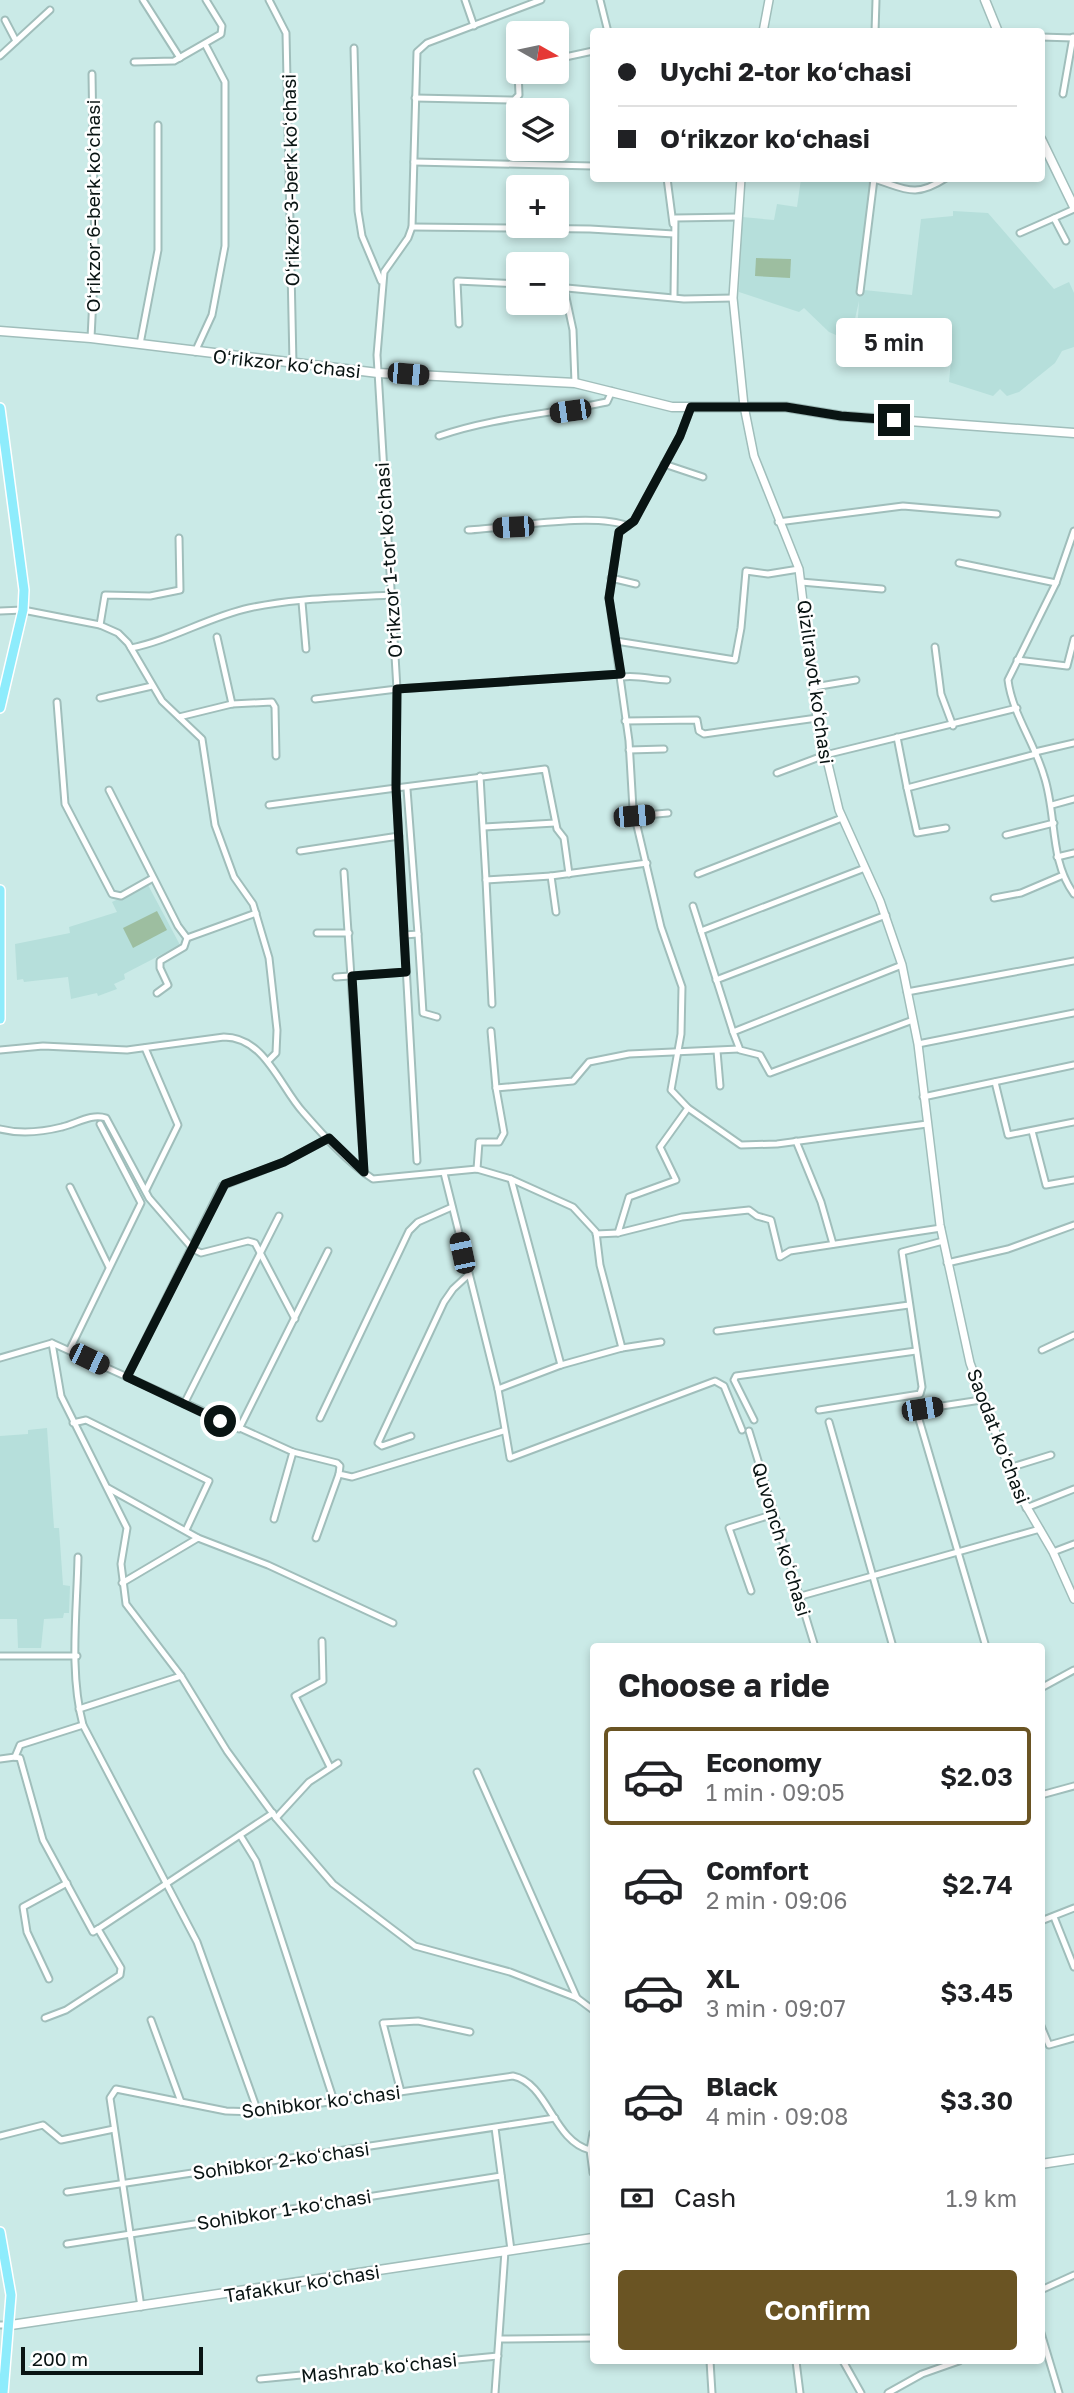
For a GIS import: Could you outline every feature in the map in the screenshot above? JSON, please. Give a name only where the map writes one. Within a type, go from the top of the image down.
[{"type":"main road","points":[[985,0],[994,28]]},
{"type":"main road","points":[[1045,147],[1074,208]]},
{"type":"main road","name":"Oʻrikzor koʻchasi","points":[[0,331],[91,338],[378,373],[575,383],[649,402],[691,407],[786,407],[841,416],[1074,433]]},
{"type":"main road","points":[[0,408],[23,573],[23,610],[0,708]]},
{"type":"main road","points":[[0,890],[0,1019]]},
{"type":"main road","points":[[1045,2163],[1074,2159]]},
{"type":"main road","points":[[0,2232],[8,2270],[10,2325],[3,2393]]},
{"type":"main road","name":"Tafakkur koʻchasi","points":[[10,2325],[141,2308],[590,2238]]},
{"type":"street","points":[[143,0],[180,58]]},
{"type":"street","points":[[134,62],[180,58],[221,34],[223,29],[206,0]]},
{"type":"street","name":"Oʻrikzor 3-berk koʻchasi","points":[[269,0],[286,33],[293,364]]},
{"type":"street","points":[[465,0],[474,26]]},
{"type":"street","points":[[382,281],[386,268],[408,238],[412,227],[415,58],[421,47],[541,0]]},
{"type":"street","points":[[600,0],[607,28]]},
{"type":"street","points":[[764,28],[769,0]]},
{"type":"street","points":[[875,28],[876,0]]},
{"type":"street","points":[[0,56],[50,10]]},
{"type":"street","points":[[5,20],[16,41]]},
{"type":"street","points":[[1045,37],[1073,38],[1063,94]]},
{"type":"street","points":[[195,352],[212,315],[225,246],[225,82],[205,44]]},
{"type":"street","points":[[354,48],[358,211],[362,236],[382,281]]},
{"type":"street","points":[[569,56],[590,52]]},
{"type":"street","points":[[1067,73],[1074,74]]},
{"type":"street","name":"Oʻrikzor 6-berk koʻchasi","points":[[91,338],[94,257],[92,74]]},
{"type":"street","points":[[415,98],[514,100],[519,95],[519,84]]},
{"type":"street","points":[[139,344],[158,250],[158,125]]},
{"type":"street","points":[[414,162],[590,166]]},
{"type":"street","points":[[668,182],[674,234],[674,296]]},
{"type":"street","name":"Qizilravot koʻchasi","points":[[741,182],[733,298],[744,406],[754,456],[778,522],[793,547],[799,569],[817,718],[842,818],[886,915],[902,965],[918,1044],[947,1263]]},
{"type":"street","points":[[860,292],[872,182]]},
{"type":"street","points":[[882,182],[914,192],[925,190],[939,182]]},
{"type":"street","points":[[1020,233],[1074,208]]},
{"type":"street","points":[[673,224],[679,217],[738,217]]},
{"type":"street","points":[[1054,218],[1066,241]]},
{"type":"street","points":[[412,227],[579,229],[674,234]]},
{"type":"street","name":"Oʻrikzor 1-tor koʻchasi","points":[[382,281],[378,373],[397,689],[396,788],[417,1161]]},
{"type":"street","points":[[459,324],[457,281],[506,284]]},
{"type":"street","points":[[569,288],[733,298]]},
{"type":"street","points":[[569,309],[573,330],[575,383]]},
{"type":"street","points":[[439,436],[489,420],[570,411],[604,403],[609,400],[612,391]]},
{"type":"street","points":[[691,407],[664,464],[628,526],[619,532],[611,578],[610,607],[621,676],[634,816],[661,927],[682,987],[679,1052],[671,1090],[688,1108],[720,1128],[738,1145],[757,1146],[927,1124]]},
{"type":"street","points":[[664,464],[703,477]]},
{"type":"street","points":[[778,522],[903,506],[997,514]]},
{"type":"street","points":[[468,530],[576,521],[615,522],[628,526]]},
{"type":"street","points":[[1074,531],[1056,583],[1008,680],[1052,805],[1057,857],[1062,876],[1074,894]]},
{"type":"street","points":[[100,625],[105,596],[150,596],[180,590],[179,538]]},
{"type":"street","points":[[959,563],[1056,583]]},
{"type":"street","points":[[616,641],[735,660],[746,571],[768,574],[799,569]]},
{"type":"street","points":[[611,578],[636,584]]},
{"type":"street","points":[[801,582],[882,589]]},
{"type":"street","points":[[131,648],[168,638],[247,608],[390,594]]},
{"type":"street","points":[[302,602],[306,649]]},
{"type":"street","points":[[0,611],[23,610],[100,625],[122,636],[166,706],[201,739],[215,825],[234,877],[248,893],[269,958],[278,1030],[276,1053],[268,1061]]},
{"type":"street","points":[[217,638],[232,704]]},
{"type":"street","points":[[1017,660],[1067,666],[1074,639]]},
{"type":"street","points":[[935,647],[942,694],[953,726]]},
{"type":"street","points":[[315,699],[397,689],[635,674],[667,680]]},
{"type":"street","points":[[814,687],[856,680]]},
{"type":"street","points":[[100,698],[152,686]]},
{"type":"street","points":[[57,702],[65,804],[112,894],[121,896],[153,878]]},
{"type":"street","points":[[179,717],[232,704],[274,703],[276,756]]},
{"type":"street","points":[[777,773],[825,755],[953,726],[1017,708]]},
{"type":"street","points":[[625,721],[696,720],[699,731],[704,733],[744,730],[817,718]]},
{"type":"street","points":[[897,737],[917,833],[946,828]]},
{"type":"street","points":[[907,788],[1074,743]]},
{"type":"street","points":[[629,750],[664,750]]},
{"type":"street","points":[[269,805],[544,769],[555,823],[565,838],[569,873]]},
{"type":"street","points":[[480,776],[492,1004]]},
{"type":"street","points":[[407,789],[423,1013],[437,1017]]},
{"type":"street","points":[[109,790],[153,878],[187,938],[184,947],[160,961],[159,968],[168,985],[157,993]]},
{"type":"street","points":[[1052,805],[1074,799]]},
{"type":"street","points":[[634,816],[668,813]]},
{"type":"street","points":[[698,874],[842,818]]},
{"type":"street","points":[[484,827],[555,823]]},
{"type":"street","points":[[1006,835],[1055,823]]},
{"type":"street","points":[[300,850],[399,836]]},
{"type":"street","points":[[1057,857],[1074,852]]},
{"type":"street","points":[[486,880],[551,876],[647,863]]},
{"type":"street","points":[[701,931],[865,868]]},
{"type":"street","points":[[344,872],[364,1172]]},
{"type":"street","points":[[551,876],[556,912]]},
{"type":"street","points":[[994,898],[1021,893],[1062,876]]},
{"type":"street","points":[[693,906],[739,1049],[745,1054],[760,1055],[766,1070],[774,1073],[913,1020]]},
{"type":"street","points":[[187,938],[256,913]]},
{"type":"street","points":[[716,980],[886,915]]},
{"type":"street","points":[[317,933],[349,933]]},
{"type":"street","points":[[404,935],[418,934]]},
{"type":"street","points":[[907,992],[1074,961]]},
{"type":"street","points":[[733,1032],[902,965]]},
{"type":"street","points":[[336,977],[406,972]]},
{"type":"street","points":[[918,1044],[1074,1013]]},
{"type":"street","points":[[477,1170],[479,1142],[499,1142],[504,1137],[491,1031]]},
{"type":"street","points":[[0,1050],[43,1046],[104,1050],[145,1048],[231,1037],[268,1061],[292,1099],[364,1172],[379,1181],[477,1170],[511,1179],[573,1207],[596,1234],[600,1265],[622,1348]]},
{"type":"street","points":[[145,1048],[178,1123],[146,1190]]},
{"type":"street","points":[[496,1088],[573,1081],[589,1062],[629,1054],[739,1049]]},
{"type":"street","points":[[717,1051],[720,1086]]},
{"type":"street","points":[[923,1097],[1074,1065]]},
{"type":"street","points":[[995,1082],[1006,1134],[1074,1122]]},
{"type":"street","points":[[618,1233],[629,1197],[677,1180],[660,1147],[688,1108]]},
{"type":"street","points":[[0,1129],[32,1131],[104,1117],[146,1190],[193,1249],[201,1253],[248,1241],[255,1243],[295,1319]]},
{"type":"street","points":[[70,1349],[141,1203],[100,1125]]},
{"type":"street","points":[[1032,1131],[1046,1185],[1074,1180]]},
{"type":"street","points":[[127,1377],[225,1184],[284,1162],[329,1138]]},
{"type":"street","points":[[796,1141],[821,1202],[833,1244]]},
{"type":"street","points":[[339,1474],[352,1477],[376,1471],[418,1455],[503,1431],[498,1389],[467,1276],[444,1173]]},
{"type":"street","points":[[511,1179],[561,1365]]},
{"type":"street","points":[[70,1187],[109,1267]]},
{"type":"street","points":[[320,1418],[409,1231],[418,1222],[452,1207]]},
{"type":"street","points":[[596,1234],[618,1233],[682,1217],[749,1209],[757,1216],[771,1220],[780,1257],[790,1251],[941,1228]]},
{"type":"street","points":[[184,1404],[279,1216]]},
{"type":"street","points":[[947,1263],[1008,1249],[1074,1225]]},
{"type":"street","points":[[819,1410],[917,1396],[922,1387],[902,1252],[943,1241]]},
{"type":"street","points":[[239,1429],[328,1251]]},
{"type":"street","name":"Saodat koʻchasi","points":[[947,1263],[981,1400],[1026,1508],[1040,1529],[1074,1599]]},
{"type":"street","points":[[411,1436],[382,1446],[378,1443],[444,1302],[467,1276]]},
{"type":"street","points":[[718,1331],[909,1305]]},
{"type":"street","points":[[1042,1350],[1074,1335]]},
{"type":"street","points":[[498,1389],[510,1386],[527,1375],[561,1365],[622,1348],[661,1342]]},
{"type":"street","points":[[51,1343],[61,1396],[127,1528],[121,1564],[127,1604],[134,1617],[181,1676],[227,1751],[274,1816],[334,1884],[415,1946],[510,1972],[577,1998],[590,2008]]},
{"type":"street","points":[[0,1358],[51,1343],[70,1349],[184,1404],[293,1452],[339,1464],[339,1474],[316,1538]]},
{"type":"street","points":[[754,1420],[734,1380],[736,1376],[916,1351]]},
{"type":"street","name":"Quvonch koʻchasi","points":[[503,1431],[510,1458],[715,1381],[724,1386],[746,1431],[814,1643]]},
{"type":"street","points":[[981,1400],[922,1409],[918,1413],[985,1643]]},
{"type":"street","points":[[73,1423],[86,1420],[207,1479],[209,1484],[186,1530]]},
{"type":"street","points":[[829,1422],[892,1643]]},
{"type":"street","points":[[274,1519],[293,1452]]},
{"type":"street","points":[[1009,1468],[1051,1455]]},
{"type":"street","points":[[108,1488],[198,1538],[268,1564],[393,1623]]},
{"type":"street","points":[[1026,1508],[1074,1489]]},
{"type":"street","points":[[751,1591],[729,1528],[774,1514]]},
{"type":"street","points":[[801,1596],[1040,1529]]},
{"type":"street","points":[[122,1583],[198,1538]]},
{"type":"street","points":[[1052,1552],[1074,1545]]},
{"type":"street","points":[[78,1557],[76,1656],[79,1709],[83,1725],[202,1953],[258,2112]]},
{"type":"street","points":[[322,1641],[323,1681],[295,1696],[330,1767]]},
{"type":"street","points":[[0,1656],[76,1656]]},
{"type":"street","points":[[1045,1686],[1074,1670]]},
{"type":"street","points":[[79,1709],[181,1676]]},
{"type":"street","points":[[15,1756],[20,1745],[83,1725]]},
{"type":"street","points":[[0,1759],[19,1757],[43,1840],[93,1932],[240,1835],[274,1816],[309,1782],[338,1763]]},
{"type":"street","points":[[477,1772],[577,1998]]},
{"type":"street","points":[[1045,1794],[1074,1786]]},
{"type":"street","points":[[240,1835],[256,1861],[334,2101]]},
{"type":"street","points":[[49,1979],[27,1932],[23,1907],[67,1884]]},
{"type":"street","points":[[1045,1920],[1074,1908]]},
{"type":"street","points":[[1054,1917],[1074,1968]]},
{"type":"street","points":[[46,2018],[66,2010],[120,1975],[121,1968],[98,1929]]},
{"type":"street","points":[[151,2021],[181,2102]]},
{"type":"street","points":[[401,2092],[383,2023],[418,2021],[470,2032]]},
{"type":"street","points":[[1045,2036],[1049,2045],[1074,2038]]},
{"type":"street","name":"Sohibkor koʻchasi","points":[[141,2308],[110,2098],[114,2090],[226,2111],[258,2112],[513,2076],[531,2087],[577,2147],[590,2150]]},
{"type":"street","name":"Sohibkor 2-koʻchasi","points":[[67,2192],[555,2118]]},
{"type":"street","points":[[0,2136],[43,2125],[61,2140],[114,2129]]},
{"type":"street","points":[[495,2128],[508,2251],[495,2393]]},
{"type":"street","name":"Sohibkor 1-koʻchasi","points":[[67,2244],[501,2176]]},
{"type":"street","points":[[1045,2288],[1074,2275]]},
{"type":"street","points":[[0,2325],[10,2325]]},
{"type":"street","points":[[500,2339],[590,2338]]},
{"type":"street","points":[[1045,2354],[1059,2393]]},
{"type":"street","name":"Mashrab koʻchasi","points":[[260,2379],[498,2356]]},
{"type":"street","points":[[710,2364],[712,2393]]},
{"type":"street","points":[[796,2364],[800,2393]]},
{"type":"street","points":[[845,2364],[861,2393]]},
{"type":"street","points":[[888,2393],[922,2374],[949,2364]]},
{"type":"shaded area","points":[[801,182],[873,182],[860,295],[864,290],[912,295],[921,219],[953,216],[953,211],[988,213],[1054,289],[1069,282],[1074,293],[1074,347],[1062,351],[1055,363],[1019,392],[1007,396],[1000,389],[993,396],[949,382],[952,350],[922,349],[903,353],[856,349],[859,301],[850,341],[829,332],[804,308],[799,312],[739,292],[742,217],[774,220],[777,204],[797,207]]},
{"type":"shaded area","points":[[148,885],[180,945],[124,974],[125,979],[114,984],[117,989],[98,996],[97,993],[71,999],[68,977],[24,982],[23,979],[17,980],[15,944],[70,933],[69,927],[117,912],[112,902]]},
{"type":"shaded area","points":[[47,1428],[54,1528],[59,1528],[63,1585],[70,1586],[69,1613],[64,1613],[63,1618],[44,1619],[41,1648],[18,1648],[17,1619],[0,1619],[0,1436],[28,1434],[28,1430]]},
{"type":"green space","points":[[756,258],[791,259],[790,278],[755,276]]},
{"type":"green space","points":[[157,911],[167,930],[133,948],[123,928]]},
{"type":"route","points":[[220,1421],[127,1377],[222,1186],[284,1162],[329,1138],[364,1172],[352,976],[406,972],[396,788],[397,689],[621,674],[609,598],[619,532],[634,521],[680,436],[691,407],[786,407],[841,416],[894,420]]}]
